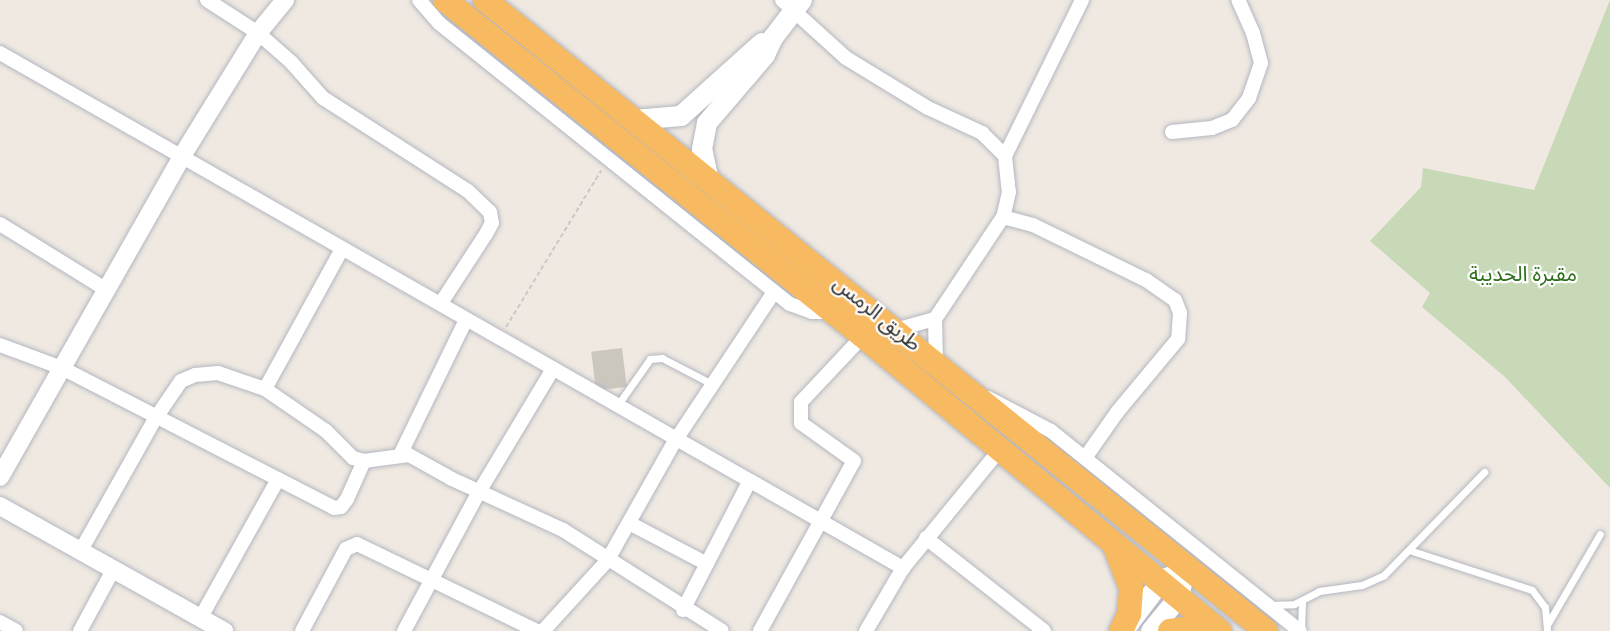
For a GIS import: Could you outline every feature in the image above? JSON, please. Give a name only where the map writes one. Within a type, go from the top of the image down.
[{"type":"highway","name":"طريق الرمس","points":[[445,0],[863,336],[998,452],[1112,542],[1177,575],[1266,631]]},
{"type":"highway","name":"طريق الرمس","points":[[485,0],[973,394],[1177,575],[1219,631]]},
{"type":"highway","points":[[1112,542],[1131,588],[1129,614],[1122,631]]},
{"type":"highway","points":[[1170,631],[1189,627],[1219,631]]},
{"type":"main road","points":[[709,181],[702,149],[707,123],[765,55],[793,3]]},
{"type":"main road","points":[[634,120],[663,121],[681,116],[773,38]]},
{"type":"main road","points":[[1122,631],[1177,575]]},
{"type":"main road","points":[[1151,631],[1177,575]]},
{"type":"street","points":[[207,0],[258,33],[291,62],[323,98],[468,191],[490,212],[492,223],[441,303]]},
{"type":"street","points":[[0,477],[182,156],[258,33],[285,0]]},
{"type":"street","points":[[419,0],[439,23],[774,292],[800,310],[832,312]]},
{"type":"street","points":[[936,363],[935,319],[1003,217],[1009,192],[1005,156],[1082,0]]},
{"type":"street","points":[[1172,132],[1212,128],[1232,120],[1249,98],[1261,63],[1253,33],[1238,0]]},
{"type":"street","points":[[793,3],[846,58],[928,108],[982,133],[1005,156]]},
{"type":"street","points":[[0,53],[342,249],[441,303],[466,321],[500,338],[675,441],[903,568]]},
{"type":"street","points":[[1003,217],[1033,225],[1146,280],[1174,300],[1180,313],[1178,339],[1118,411],[1085,458]]},
{"type":"street","points":[[0,224],[107,290]]},
{"type":"street","points":[[265,389],[342,249]]},
{"type":"street","points":[[543,631],[607,561],[675,441],[715,385],[774,292]]},
{"type":"street","points":[[895,330],[935,319]]},
{"type":"street","points":[[401,453],[466,321]]},
{"type":"street","points":[[760,631],[823,523],[854,461],[801,423],[799,411],[801,402],[863,336]]},
{"type":"street","points":[[0,345],[62,368],[155,419],[334,508],[341,507],[364,461]]},
{"type":"street","points":[[404,631],[479,492],[553,369]]},
{"type":"street","points":[[80,552],[155,419],[181,381],[195,375],[239,378],[265,389],[317,424],[353,458],[364,461],[401,453],[563,530],[683,610],[702,626],[722,631]]},
{"type":"street","points":[[973,394],[1022,412],[1085,458],[1300,631]]},
{"type":"street","points":[[866,631],[903,568],[998,452]]},
{"type":"street","points":[[201,617],[278,479]]},
{"type":"street","points":[[683,610],[749,482]]},
{"type":"street","points":[[0,506],[224,631]]},
{"type":"street","points":[[629,523],[707,564]]},
{"type":"street","points":[[926,538],[1044,631]]},
{"type":"street","points":[[302,631],[352,544],[530,630]]},
{"type":"street","points":[[80,631],[114,570]]},
{"type":"street","points":[[0,622],[16,631]]},
{"type":"lane","points":[[617,407],[650,359],[662,358],[715,385]]},
{"type":"lane","points":[[1268,605],[1302,601],[1319,591],[1374,581],[1409,550],[1485,472]]},
{"type":"lane","points":[[1546,630],[1600,534]]},
{"type":"lane","points":[[1409,550],[1532,590],[1545,607],[1546,630]]},
{"type":"lane","points":[[1300,631],[1302,601]]},
{"type":"path","points":[[500,338],[608,160]]},
{"type":"green space","name":"مقبرة الحديبة","points":[[1610,0],[1610,488],[1505,377],[1422,307],[1430,293],[1370,241],[1421,187],[1423,168],[1534,190]]},
{"type":"building","points":[[622,348],[627,387],[596,390],[591,352]]}]
